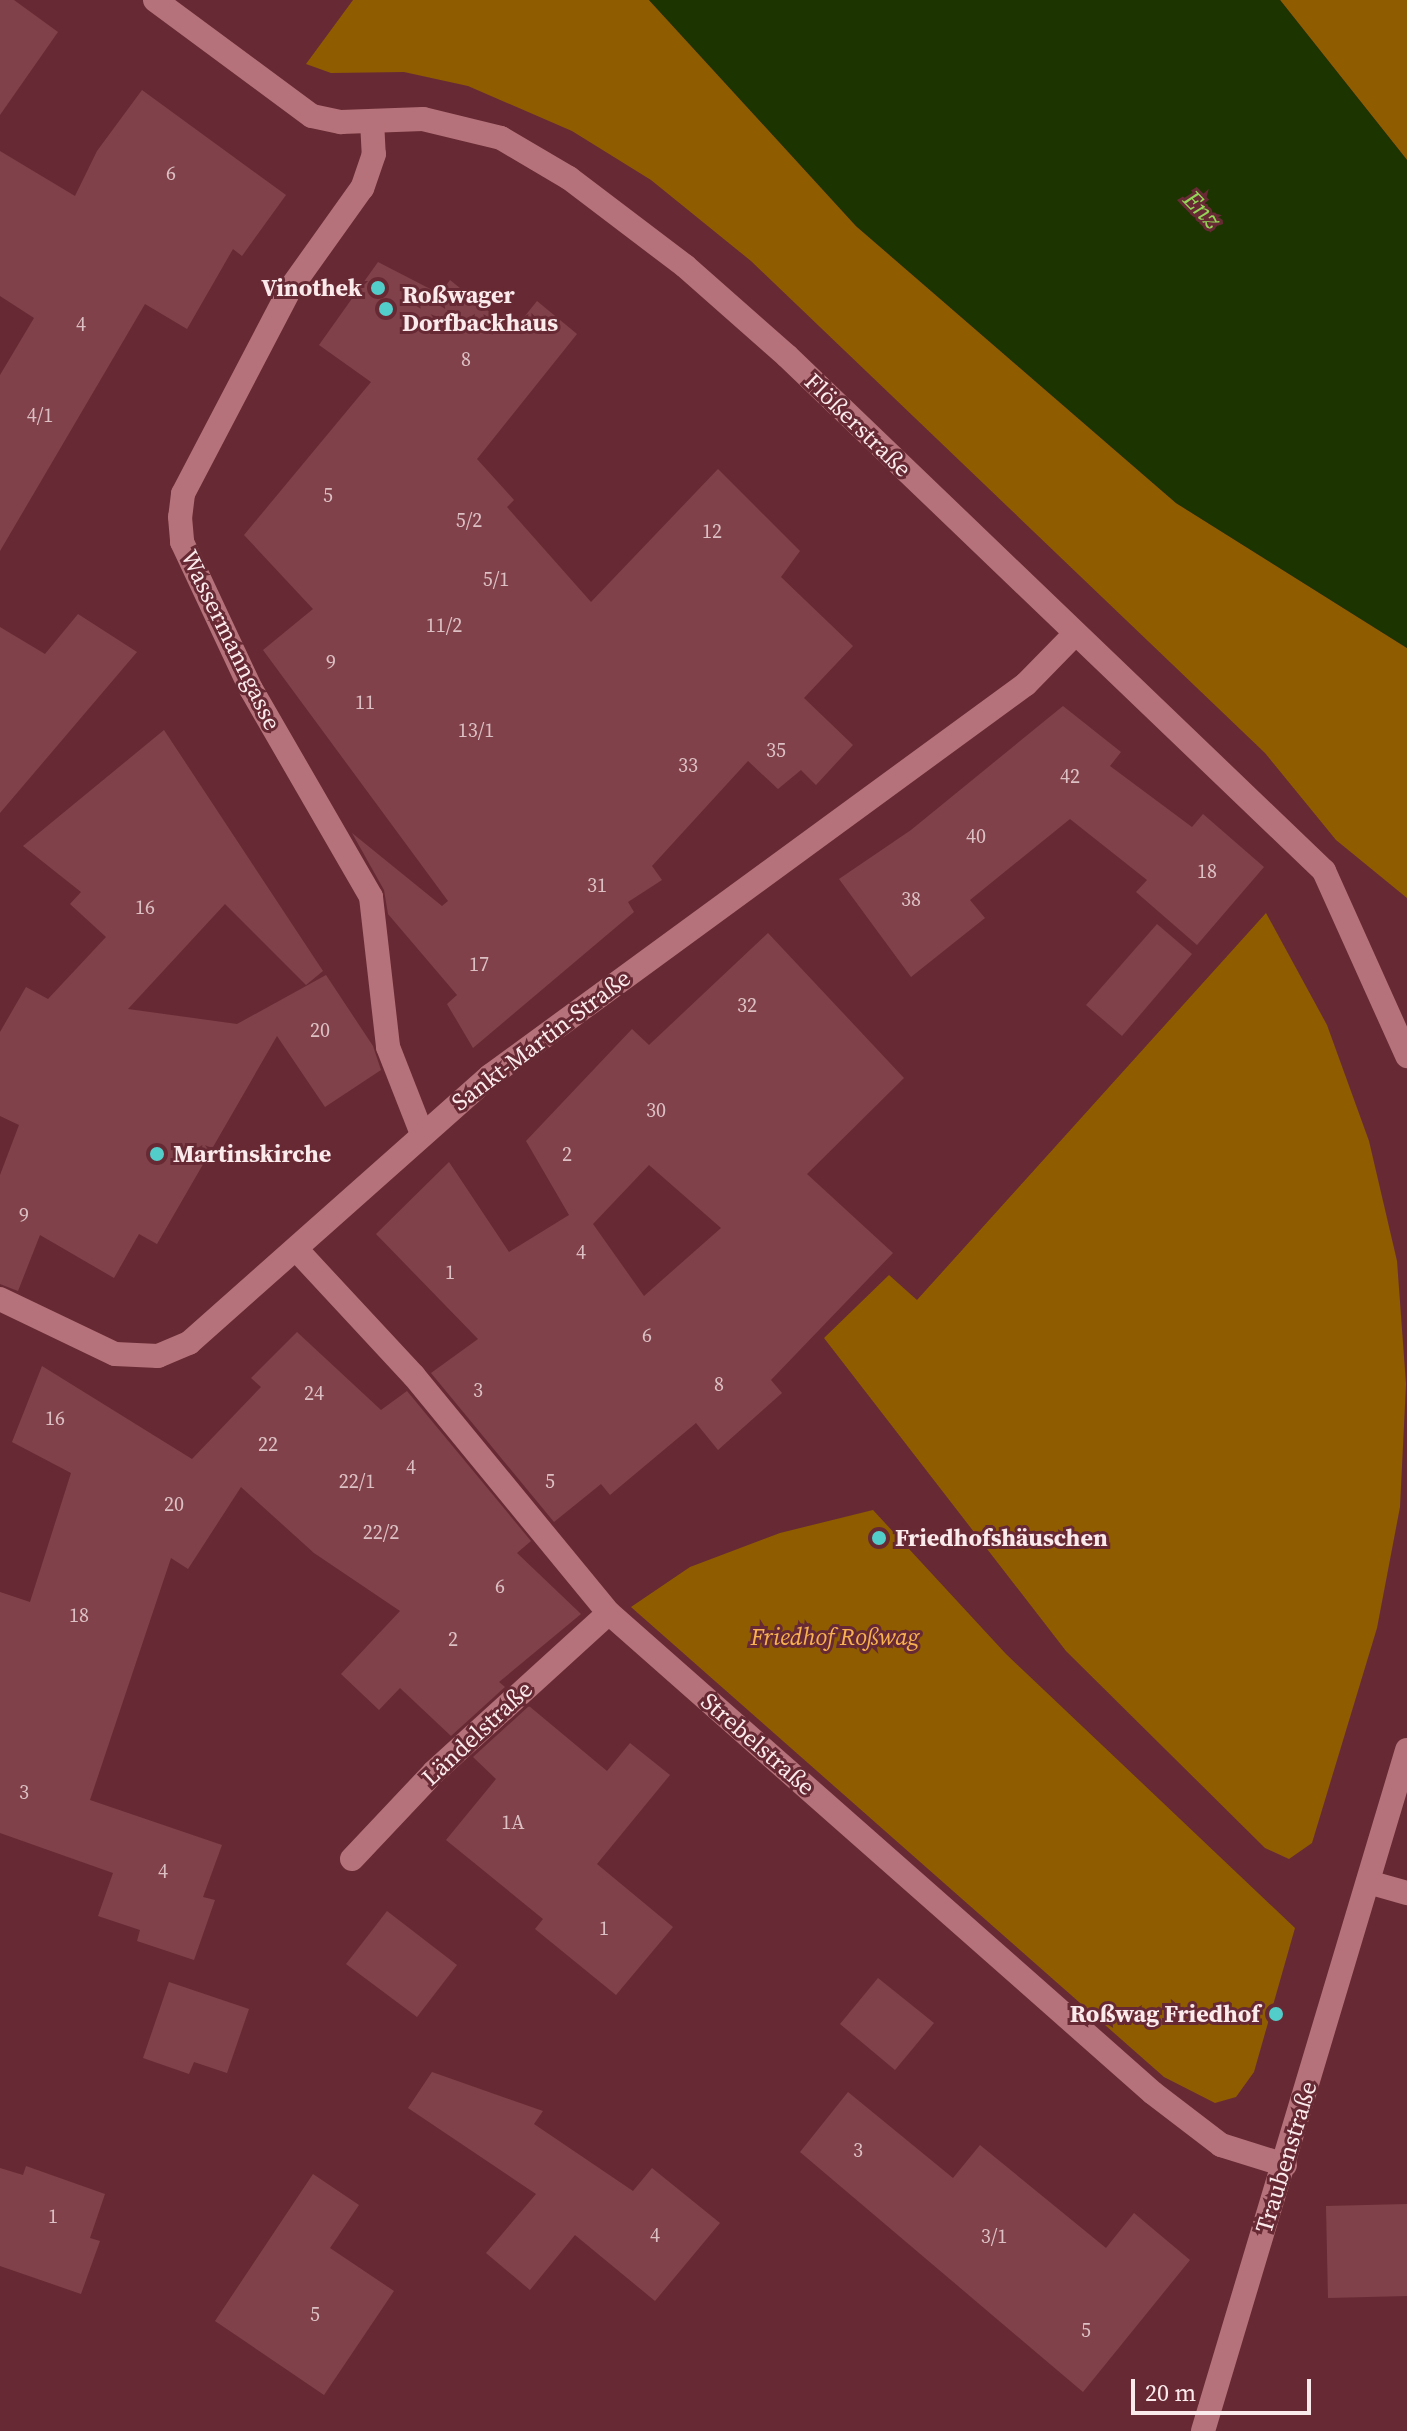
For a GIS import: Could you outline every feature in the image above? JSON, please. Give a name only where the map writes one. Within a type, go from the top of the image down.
[{"type":"street","name":"Flößerstraße","points":[[155,0],[312,116],[440,122],[501,138],[608,206],[787,356],[1074,635],[1324,871],[1407,1056]]},
{"type":"street","name":"Wassermanngasse","points":[[372,121],[374,154],[362,188],[290,289],[183,494],[180,517],[182,542],[251,689],[371,897],[388,1047],[421,1131]]},
{"type":"street","name":"Sankt-Martin-Straße","points":[[0,1299],[105,1351],[158,1356],[203,1333],[421,1131],[1026,684],[1074,635]]},
{"type":"street","name":"Strebelstraße","points":[[296,1249],[414,1376],[609,1613],[1153,2093],[1221,2145],[1285,2165]]},
{"type":"street","name":"Ländelstraße","points":[[352,1859],[434,1772],[609,1613]]},
{"type":"street","points":[[1407,1750],[1368,1882],[1407,1893]]},
{"type":"street","name":"Traubenstraße","points":[[1203,2431],[1368,1882]]},
{"type":"green space","points":[[353,0],[649,0],[856,226],[1176,503],[1407,648],[1407,898],[1336,840],[1265,753],[751,261],[651,180],[572,131],[468,86],[404,72],[331,73],[306,64]]},
{"type":"green space","points":[[1280,0],[1407,0],[1407,160]]},
{"type":"green space","points":[[1266,913],[1327,1025],[1369,1141],[1397,1261],[1406,1384],[1400,1507],[1377,1628],[1312,1843],[1289,1859],[1265,1848],[1066,1651],[824,1338],[889,1275],[917,1300]]},
{"type":"green space","name":"Friedhof Roßwag","points":[[873,1510],[1006,1654],[1295,1928],[1254,2072],[1236,2097],[1215,2103],[1164,2077],[631,1607],[690,1567],[780,1533]]},
{"type":"water","name":"Enz","points":[[649,0],[1280,0],[1407,160],[1407,648],[1176,503],[856,226]]},
{"type":"building","points":[[0,0],[14,0],[58,32],[0,115]]},
{"type":"building","points":[[142,90],[286,195],[242,256],[233,249],[187,329],[145,304],[0,551],[0,375],[34,318],[0,296],[0,151],[75,196],[97,151]]},
{"type":"building","points":[[378,262],[440,294],[450,280],[513,331],[537,301],[577,334],[477,459],[514,500],[507,507],[591,602],[718,469],[800,551],[781,577],[853,646],[804,698],[853,745],[816,785],[801,770],[778,789],[748,761],[652,866],[662,880],[628,902],[634,912],[473,1048],[447,1004],[457,995],[388,914],[384,890],[352,833],[442,906],[448,901],[263,650],[313,609],[244,535],[371,382],[319,345]]},
{"type":"building","points":[[78,614],[137,652],[0,813],[0,627],[45,654]]},
{"type":"building","points":[[1063,706],[1121,752],[1110,766],[1192,827],[1203,814],[1264,867],[1197,945],[1136,892],[1147,880],[1070,819],[970,900],[985,918],[911,977],[839,879],[911,830]]},
{"type":"building","points":[[164,730],[323,971],[306,985],[225,904],[128,1009],[237,1024],[326,975],[373,1046],[381,1070],[325,1107],[277,1036],[157,1244],[139,1234],[114,1278],[40,1235],[18,1291],[0,1284],[0,1175],[19,1125],[0,1116],[0,1032],[26,987],[48,999],[106,937],[70,904],[81,892],[23,846]]},
{"type":"building","points":[[1157,924],[1192,954],[1122,1036],[1086,1005]]},
{"type":"building","points":[[768,933],[904,1078],[807,1174],[893,1253],[771,1380],[782,1393],[718,1450],[696,1423],[610,1495],[601,1484],[554,1522],[431,1373],[478,1339],[376,1234],[449,1162],[509,1252],[569,1215],[526,1141],[632,1029],[649,1045]],"holes":[[[649,1165],[721,1228],[644,1296],[593,1224]]]},
{"type":"building","points":[[297,1332],[381,1410],[407,1391],[531,1541],[517,1553],[581,1614],[499,1682],[505,1687],[451,1736],[400,1688],[379,1710],[341,1674],[400,1611],[314,1553],[241,1487],[188,1569],[171,1558],[90,1800],[222,1845],[203,1897],[215,1900],[194,1960],[137,1941],[140,1930],[98,1916],[113,1873],[0,1833],[0,1592],[30,1602],[71,1473],[12,1442],[42,1366],[192,1459],[261,1387],[251,1378]]},
{"type":"building","points":[[529,1706],[607,1771],[630,1743],[670,1775],[597,1864],[673,1927],[616,1995],[535,1929],[543,1919],[446,1840],[496,1779],[473,1757]]},
{"type":"building","points":[[387,1911],[457,1965],[417,2017],[346,1964]]},
{"type":"building","points":[[878,1978],[934,2023],[895,2070],[840,2024]]},
{"type":"building","points":[[169,1982],[249,2009],[227,2073],[194,2062],[189,2074],[143,2058]]},
{"type":"building","points":[[432,2072],[543,2111],[534,2124],[633,2191],[652,2168],[720,2223],[655,2301],[575,2235],[530,2290],[486,2253],[536,2194],[408,2108]]},
{"type":"building","points":[[848,2092],[953,2178],[980,2145],[1106,2248],[1134,2213],[1190,2260],[1083,2392],[800,2152]]},
{"type":"building","points":[[26,2166],[105,2194],[90,2238],[100,2241],[81,2294],[0,2266],[0,2168],[23,2175]]},
{"type":"building","points":[[313,2174],[359,2205],[330,2248],[394,2291],[324,2395],[215,2321]]},
{"type":"building","points":[[1407,2204],[1407,2296],[1328,2298],[1326,2206]]},
{"type":"place","name":"Vinothek","points":[[378,288]]},
{"type":"place","name":"Roßwager Dorfbackhaus","points":[[386,309]]},
{"type":"place","name":"Martinskirche","points":[[157,1154]]},
{"type":"place","name":"Friedhofshäuschen","points":[[879,1538]]},
{"type":"place","name":"Roßwag Friedhof","points":[[1276,2014]]}]
